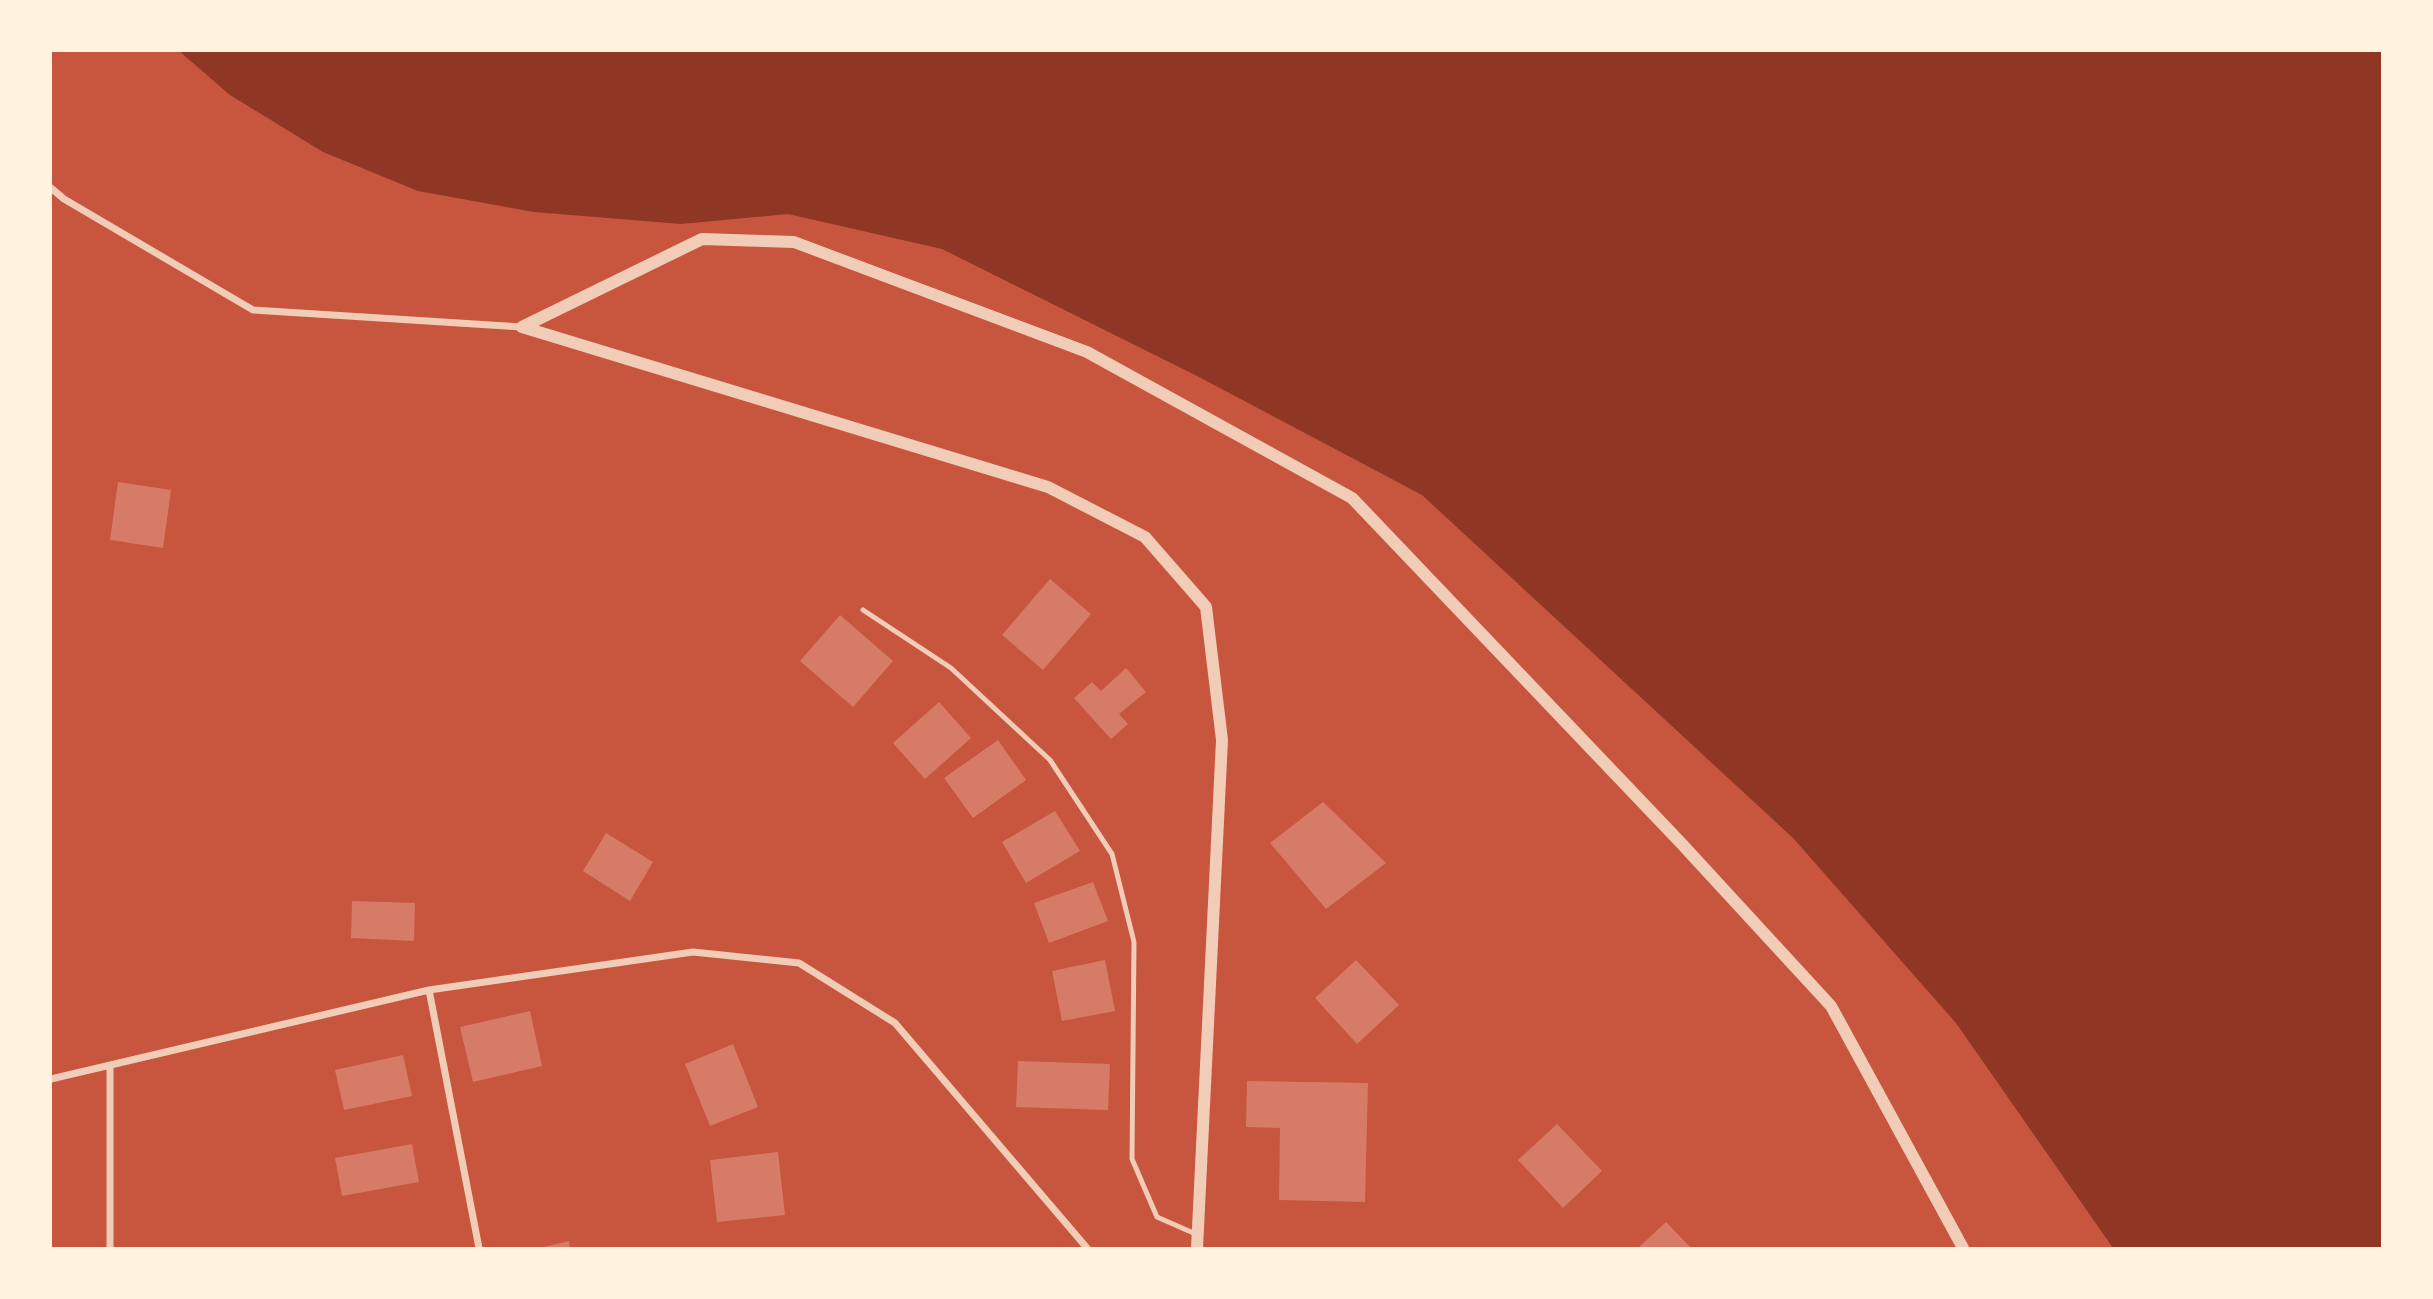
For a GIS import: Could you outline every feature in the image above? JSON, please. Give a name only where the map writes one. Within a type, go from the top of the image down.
[{"type":"street","points":[[51,188],[64,199],[253,310],[522,327],[1048,487],[1144,537],[1206,607],[1222,740],[1196,1248]]},
{"type":"street","points":[[522,327],[702,239],[794,242],[1087,352],[1353,498],[1680,842],[1831,1006],[1963,1248]]},
{"type":"street","points":[[51,1079],[429,990],[693,951],[799,962],[895,1023],[1087,1248]]},
{"type":"street","points":[[429,990],[479,1248]]},
{"type":"street","points":[[110,1066],[110,1248]]},
{"type":"lane","points":[[863,610],[951,668],[1050,760],[1112,854],[1134,942],[1132,1159],[1157,1217],[1198,1235]]},
{"type":"shaded area","points":[[179,51],[2382,51],[2382,1248],[2113,1248],[1956,1023],[1793,838],[1422,495],[1199,377],[942,249],[788,214],[681,224],[534,212],[418,191],[323,152],[230,95]]},
{"type":"building","points":[[118,482],[171,490],[163,548],[110,540]]},
{"type":"building","points":[[1050,579],[1091,614],[1043,670],[1002,635]]},
{"type":"building","points":[[840,615],[893,661],[853,707],[800,661]]},
{"type":"building","points":[[1126,668],[1146,692],[1119,714],[1128,724],[1111,739],[1074,698],[1092,682],[1101,691]]},
{"type":"building","points":[[939,702],[971,738],[925,779],[893,743]]},
{"type":"building","points":[[998,740],[1026,780],[973,818],[944,778]]},
{"type":"building","points":[[1323,802],[1386,863],[1326,909],[1270,843]]},
{"type":"building","points":[[1055,811],[1080,851],[1026,883],[1002,842]]},
{"type":"building","points":[[606,833],[653,862],[630,901],[583,871]]},
{"type":"building","points":[[1093,882],[1108,921],[1049,943],[1034,903]]},
{"type":"building","points":[[352,901],[415,903],[414,941],[351,938]]},
{"type":"building","points":[[1105,960],[1115,1011],[1062,1021],[1052,971]]},
{"type":"building","points":[[1356,960],[1399,1005],[1357,1044],[1315,998]]},
{"type":"building","points":[[530,1011],[542,1066],[473,1082],[460,1027]]},
{"type":"building","points":[[733,1044],[758,1107],[710,1126],[685,1064]]},
{"type":"building","points":[[403,1055],[412,1096],[344,1110],[335,1070]]},
{"type":"building","points":[[1018,1061],[1110,1064],[1108,1110],[1016,1107]]},
{"type":"building","points":[[1247,1081],[1368,1083],[1365,1202],[1279,1200],[1280,1128],[1246,1127]]},
{"type":"building","points":[[1557,1124],[1602,1171],[1563,1208],[1518,1160]]},
{"type":"building","points":[[412,1144],[419,1182],[342,1196],[335,1158]]},
{"type":"building","points":[[778,1152],[785,1215],[717,1222],[710,1160]]},
{"type":"building","points":[[1666,1222],[1691,1248],[1638,1248]]},
{"type":"building","points":[[569,1241],[570,1248],[544,1248],[544,1247]]}]
